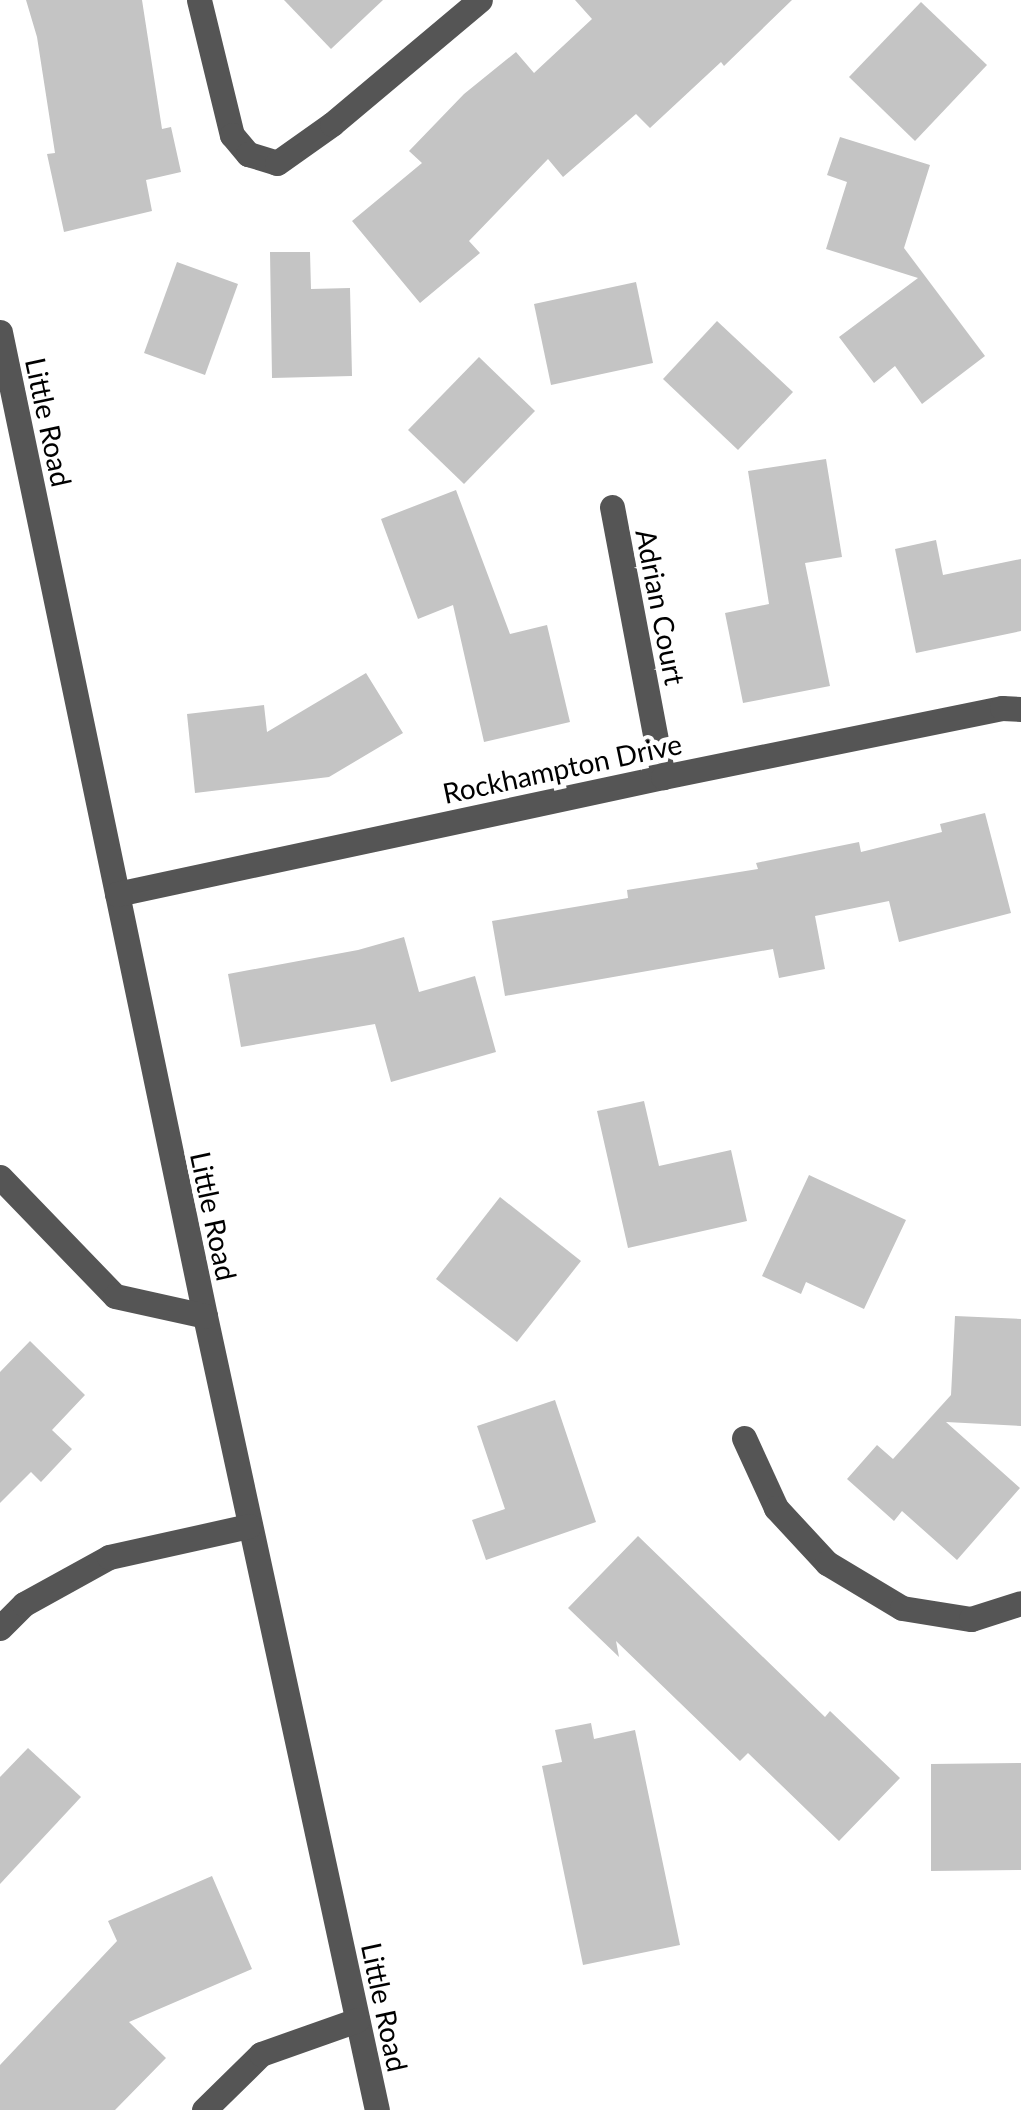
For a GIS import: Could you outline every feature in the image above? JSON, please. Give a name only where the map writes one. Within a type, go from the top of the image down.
[{"type":"street","points":[[199,0],[232,135],[248,154],[278,163],[332,124],[480,0]]},
{"type":"street","name":"Little Road","points":[[0,332],[204,1316],[377,2110]]},
{"type":"street","name":"Adrian Court","points":[[612,507],[663,777]]},
{"type":"street","name":"Rockhampton Drive","points":[[117,894],[663,777],[1002,708],[1021,708]]},
{"type":"street","points":[[0,1177],[116,1296],[204,1316]]},
{"type":"street","points":[[744,1438],[776,1508],[827,1564],[902,1608],[970,1619],[1021,1604]]},
{"type":"street","points":[[0,1628],[24,1604],[109,1557],[249,1526]]},
{"type":"street","points":[[204,2110],[260,2054],[357,2020]]},
{"type":"building","points":[[26,0],[142,0],[162,129],[171,127],[181,172],[146,180],[152,211],[64,232],[47,154],[55,153],[37,37]]},
{"type":"building","points":[[284,0],[383,0],[331,49]]},
{"type":"building","points":[[575,0],[792,0],[724,66],[721,62],[650,128],[636,114],[563,177],[548,159],[469,241],[480,253],[420,303],[352,221],[422,163],[409,151],[464,94],[516,52],[534,73],[592,19]]},
{"type":"building","points":[[921,2],[987,65],[915,141],[849,77]]},
{"type":"building","points":[[840,137],[930,165],[904,248],[985,356],[922,404],[895,366],[874,383],[839,337],[918,278],[826,249],[847,182],[827,175]]},
{"type":"building","points":[[270,252],[310,252],[311,289],[350,288],[352,376],[272,378]]},
{"type":"building","points":[[177,262],[238,284],[205,375],[144,353]]},
{"type":"building","points":[[636,282],[653,363],[551,385],[534,304]]},
{"type":"building","points":[[717,321],[793,392],[738,450],[663,379]]},
{"type":"building","points":[[479,357],[535,411],[464,484],[408,430]]},
{"type":"building","points":[[826,459],[842,557],[805,563],[830,686],[743,703],[725,613],[769,604],[748,471]]},
{"type":"building","points":[[456,490],[510,634],[547,625],[570,722],[484,742],[453,605],[418,619],[381,519]]},
{"type":"building","points":[[936,540],[943,575],[1021,559],[1021,631],[916,653],[895,549]]},
{"type":"building","points":[[366,673],[403,733],[329,777],[195,793],[187,714],[264,705],[267,732]]},
{"type":"building","points":[[985,813],[1011,913],[899,942],[889,901],[815,916],[825,969],[779,978],[773,949],[505,996],[492,921],[628,898],[627,890],[758,869],[756,863],[859,842],[861,852],[942,832],[940,824]]},
{"type":"building","points":[[404,937],[419,992],[475,976],[496,1052],[391,1082],[375,1024],[241,1047],[228,974],[358,950]]},
{"type":"building","points":[[644,1101],[659,1166],[731,1150],[747,1221],[628,1248],[597,1111]]},
{"type":"building","points":[[809,1175],[906,1220],[864,1309],[806,1282],[801,1294],[762,1276]]},
{"type":"building","points":[[500,1197],[581,1261],[517,1342],[436,1279]]},
{"type":"building","points":[[955,1316],[1021,1319],[1021,1426],[946,1422],[1020,1488],[957,1560],[902,1511],[894,1521],[847,1479],[877,1445],[893,1459],[951,1395]]},
{"type":"building","points":[[30,1341],[85,1395],[52,1430],[72,1449],[41,1482],[31,1472],[0,1503],[0,1372]]},
{"type":"building","points":[[555,1400],[596,1522],[486,1560],[472,1520],[505,1509],[477,1426]]},
{"type":"building","points":[[638,1536],[825,1717],[830,1711],[900,1778],[839,1841],[748,1753],[740,1761],[616,1641],[619,1657],[568,1608]]},
{"type":"building","points":[[591,1723],[594,1739],[635,1730],[680,1945],[583,1965],[542,1766],[562,1762],[555,1730]]},
{"type":"building","points":[[28,1748],[81,1797],[0,1884],[0,1777]]},
{"type":"building","points":[[1021,1763],[1021,1870],[931,1871],[931,1764]]},
{"type":"building","points":[[212,1876],[252,1969],[129,2022],[166,2058],[115,2110],[0,2110],[0,2065],[117,1941],[108,1921]]}]
